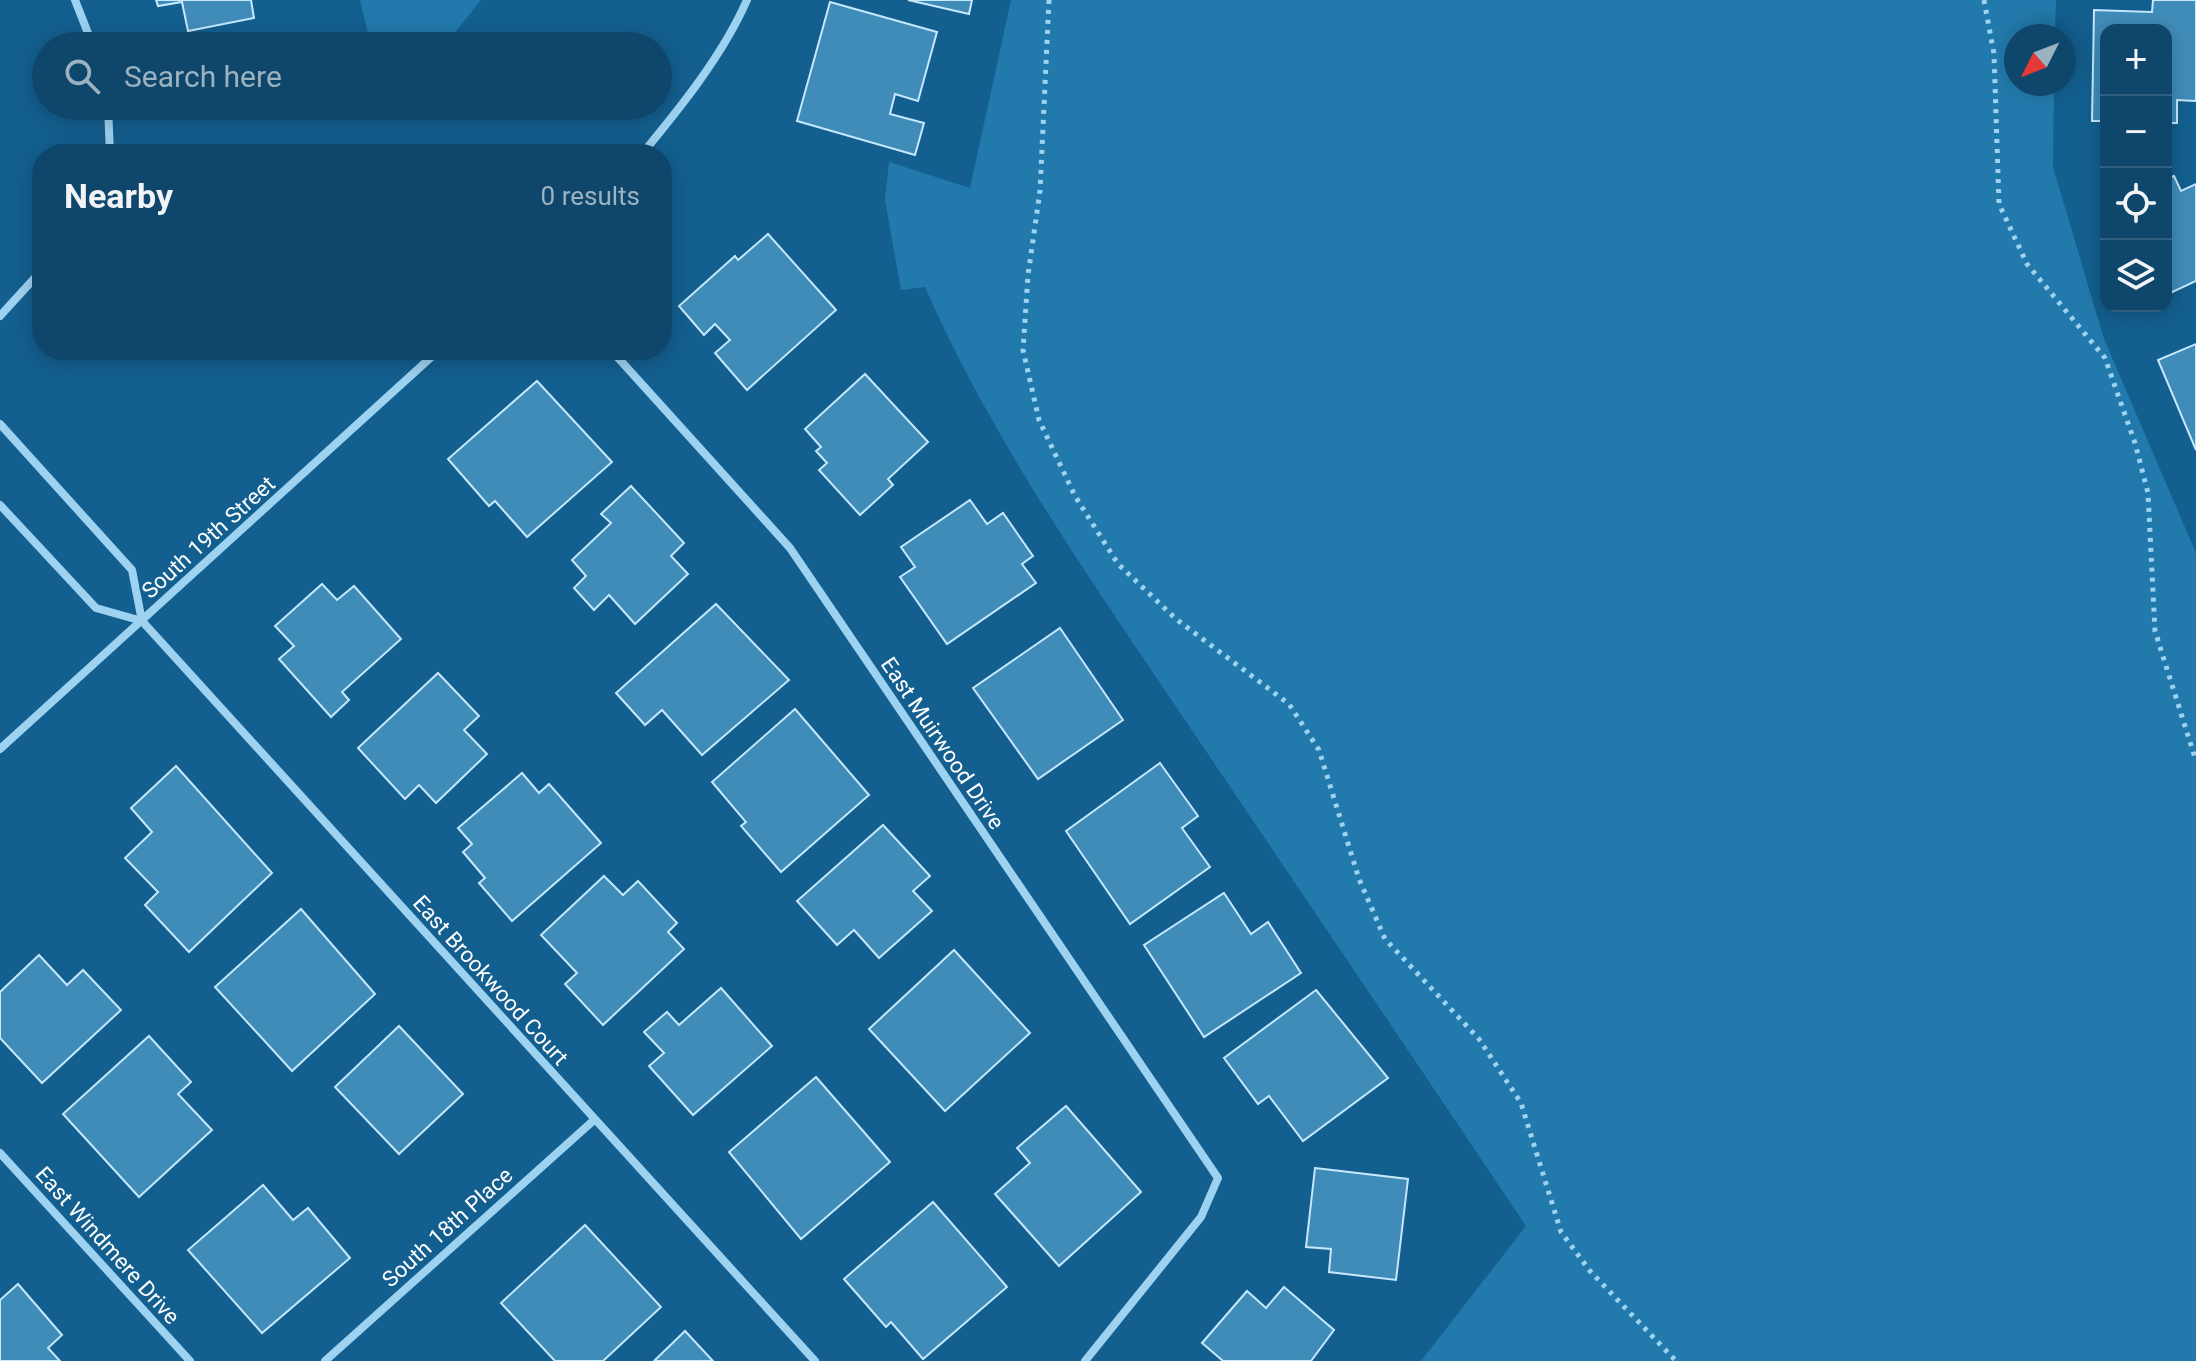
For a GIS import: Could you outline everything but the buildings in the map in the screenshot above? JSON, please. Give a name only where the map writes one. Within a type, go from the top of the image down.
[{"type":"street","points":[[75,0],[88,32]]},
{"type":"street","points":[[672,116],[739,18],[747,0]]},
{"type":"street","points":[[109,120],[110,144]]},
{"type":"street","points":[[650,144],[669,120]]},
{"type":"street","points":[[0,316],[32,281]]},
{"type":"street","name":"South 19th Street","points":[[0,749],[428,360]]},
{"type":"street","name":"East Muirwood Drive","points":[[620,360],[790,548],[1218,1178],[1201,1217],[1085,1361]]},
{"type":"street","points":[[0,424],[132,570],[142,621],[96,608],[0,505]]},
{"type":"street","name":"East Brookwood Court","points":[[142,621],[815,1361]]},
{"type":"street","name":"South 18th Place","points":[[325,1361],[594,1120]]},
{"type":"street","name":"East Windmere Drive","points":[[0,1153],[190,1361]]},
{"type":"path","points":[[1049,0],[1040,191],[1028,275],[1023,350],[1039,420],[1075,496],[1118,564],[1176,619],[1289,704],[1319,750],[1359,879],[1385,939],[1479,1039],[1521,1103],[1561,1232],[1590,1271],[1676,1361]]},
{"type":"path","points":[[1984,0],[1994,54],[1999,204],[2027,264],[2105,358],[2130,428],[2148,493],[2155,631],[2196,761]]},
{"type":"shaded area","points":[[360,0],[481,0],[455,32],[368,32]]},
{"type":"shaded area","points":[[1011,0],[2056,0],[2055,24],[2004,24],[2004,96],[2054,96],[2053,167],[2104,339],[2196,553],[2196,1361],[1421,1361],[1526,1226],[1045,509],[981,400],[925,287],[901,290],[885,200],[889,162],[970,188]]}]
